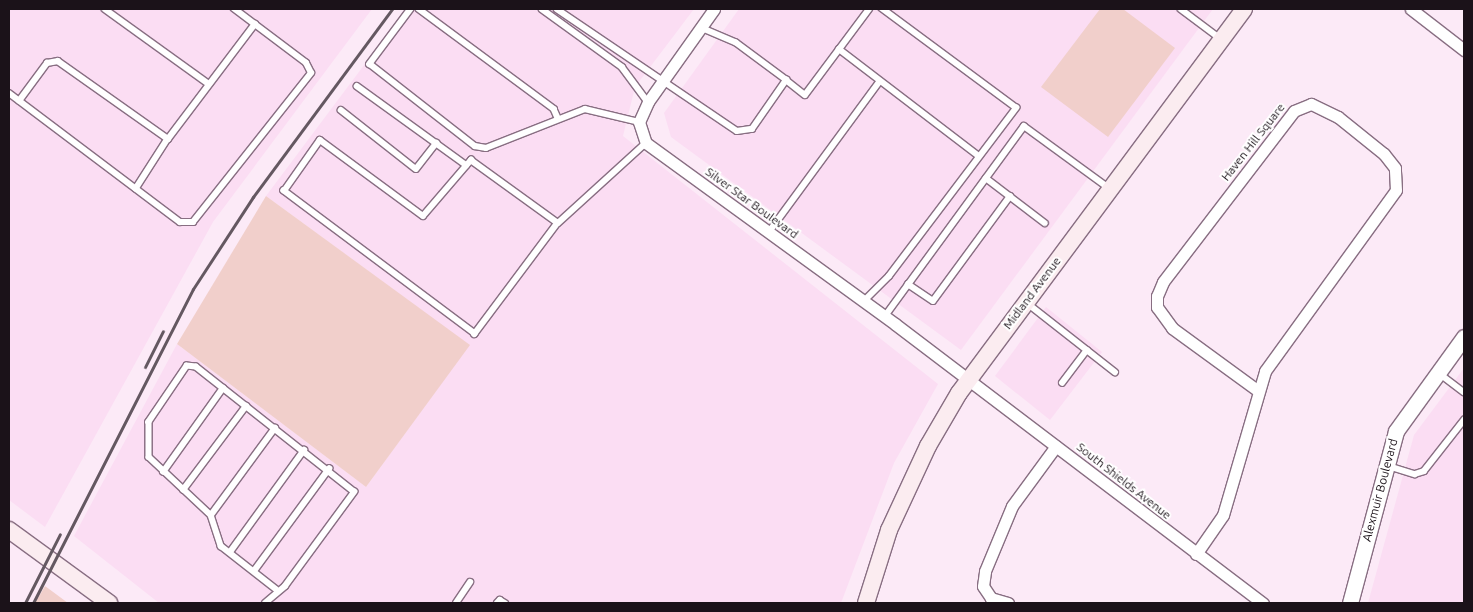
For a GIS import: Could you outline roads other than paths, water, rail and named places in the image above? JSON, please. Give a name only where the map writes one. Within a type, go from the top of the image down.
[{"type":"main road","name":"Midland Avenue","points":[[866,603],[889,530],[928,446],[968,380],[1244,9]]},
{"type":"main road","points":[[9,530],[109,603]]},
{"type":"street","points":[[1410,9],[1464,50]]},
{"type":"street","points":[[646,143],[639,122],[648,102],[711,10]]},
{"type":"street","name":"Haven Hill Square","points":[[1196,554],[1224,516],[1257,390],[1273,357],[1391,200],[1398,180],[1384,154],[1338,117],[1311,104],[1294,111],[1163,282],[1158,296],[1157,307],[1172,328],[1257,390]]},
{"type":"street","name":"Silver Star Boulevard","points":[[646,143],[864,301],[968,380]]},
{"type":"street","name":"Alexmuir Boulevard","points":[[1350,603],[1385,465],[1396,431],[1464,337]]},
{"type":"street","name":"South Shields Avenue","points":[[968,380],[1263,603]]},
{"type":"street","points":[[1008,603],[991,598],[983,586],[985,571],[1012,506],[1056,446]]},
{"type":"lane","points":[[105,9],[209,84]]},
{"type":"lane","points":[[9,93],[180,222],[193,222],[309,79],[306,63],[234,9]]},
{"type":"lane","points":[[411,9],[370,64],[475,146],[486,148],[558,118],[596,108],[639,122]]},
{"type":"lane","points":[[419,9],[554,109],[558,118]]},
{"type":"lane","points":[[542,9],[622,67],[648,102]]},
{"type":"lane","points":[[557,9],[648,72],[665,79],[744,132],[752,129],[786,80]]},
{"type":"lane","points":[[700,28],[736,43],[805,95],[869,9]]},
{"type":"lane","points":[[864,301],[889,276],[1016,108],[882,9]]},
{"type":"lane","points":[[1181,9],[1221,39]]},
{"type":"lane","points":[[136,189],[168,139],[255,24]]},
{"type":"lane","points":[[839,49],[979,156]]},
{"type":"lane","points":[[19,101],[46,63],[58,61],[168,139]]},
{"type":"lane","points":[[770,232],[880,81]]},
{"type":"lane","points":[[356,86],[466,165]]},
{"type":"lane","points":[[341,110],[416,169],[436,144]]},
{"type":"lane","points":[[884,316],[1024,126],[1110,189]]},
{"type":"lane","points":[[558,223],[471,160],[423,216],[320,140],[284,191],[474,334],[558,223],[646,143]]},
{"type":"lane","points":[[986,178],[1045,223]]},
{"type":"lane","points":[[908,284],[933,301],[1010,196]]},
{"type":"lane","points":[[1025,302],[1115,372]]},
{"type":"lane","points":[[1062,383],[1087,350]]},
{"type":"lane","points":[[265,603],[276,589],[284,586],[353,496],[352,486],[196,367],[183,369],[149,422],[147,451],[163,472],[211,515],[216,538],[230,552],[276,589]]},
{"type":"lane","points":[[1438,372],[1464,392]]},
{"type":"lane","points":[[163,472],[223,388]]},
{"type":"lane","points":[[183,490],[246,406]]},
{"type":"lane","points":[[1385,465],[1415,474],[1424,471],[1464,420]]},
{"type":"lane","points":[[211,515],[275,428]]},
{"type":"lane","points":[[230,552],[304,450]]},
{"type":"lane","points":[[254,571],[329,469]]},
{"type":"lane","points":[[456,603],[470,582]]},
{"type":"lane","points":[[497,603],[500,600],[505,603]]},
{"type":"railway","points":[[33,603],[193,289],[253,197],[392,9]]},
{"type":"railway","points":[[145,367],[163,331]]},
{"type":"railway","points":[[25,603],[60,534]]}]
